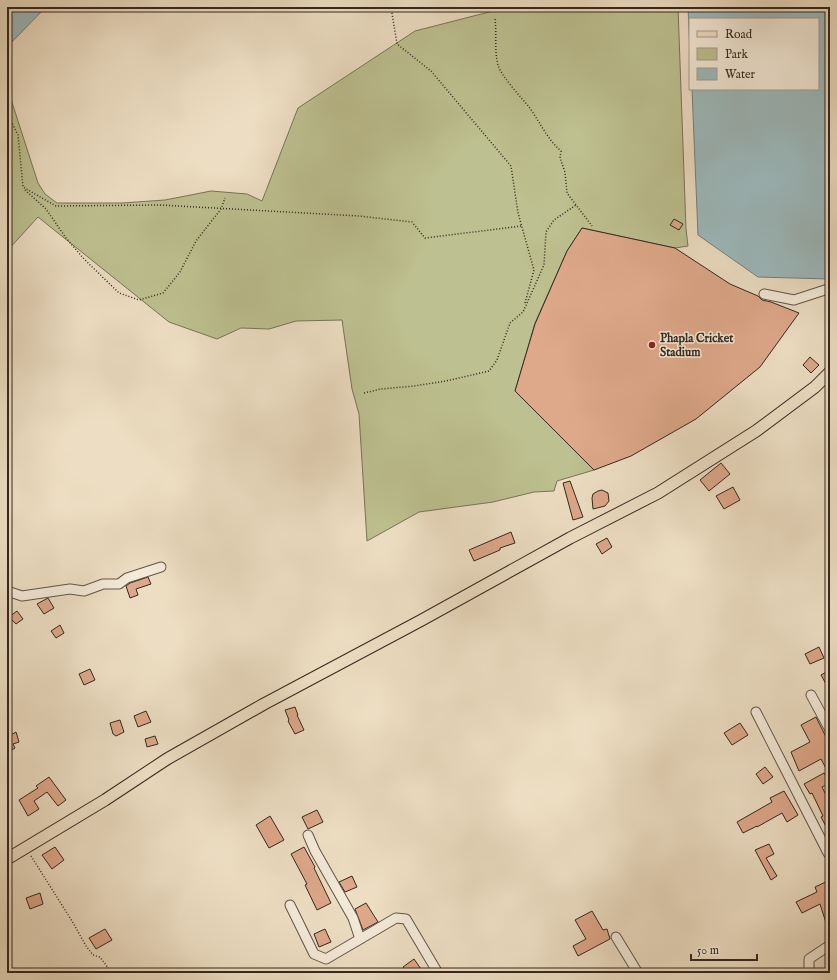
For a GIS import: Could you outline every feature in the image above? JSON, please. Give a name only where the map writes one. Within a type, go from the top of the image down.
[{"type":"main road","points":[[7,860],[167,760],[264,704],[420,621],[570,538],[658,493],[756,431],[815,387],[830,372]]},
{"type":"street","points":[[764,294],[794,300],[830,289]]},
{"type":"street","points":[[7,591],[22,596],[70,589],[84,591],[103,584],[119,584],[127,578],[161,567]]},
{"type":"street","points":[[811,695],[830,730]]},
{"type":"street","points":[[756,712],[828,854],[830,853]]},
{"type":"street","points":[[308,835],[315,851],[353,918],[360,939]]},
{"type":"street","points":[[290,905],[314,954],[326,959],[396,918],[406,919],[438,973]]},
{"type":"street","points":[[616,938],[638,973]]},
{"type":"street","points":[[809,973],[809,959],[830,945]]},
{"type":"path","points":[[391,7],[397,44],[431,71],[511,166],[518,213],[534,270],[525,303]]},
{"type":"path","points":[[495,19],[497,30],[496,48],[498,66],[513,89],[532,112],[552,144],[561,151],[560,158],[565,172],[567,193],[592,226]]},
{"type":"path","points":[[7,113],[18,135],[23,187],[46,209],[66,238],[84,258],[119,293],[139,300],[163,293],[180,272],[196,241],[221,209],[225,198]]},
{"type":"path","points":[[23,187],[56,206],[160,205],[359,216],[412,222],[425,238],[522,226]]},
{"type":"path","points":[[364,393],[381,389],[446,381],[489,371],[497,360],[510,323],[523,312],[544,265],[546,232],[554,220],[576,205]]},
{"type":"path","points":[[25,848],[92,955],[100,957],[109,969],[109,973]]},
{"type":"green space","points":[[494,7],[678,7],[686,229],[688,246],[675,248],[582,228],[567,251],[535,323],[515,391],[594,470],[557,481],[554,491],[534,492],[493,502],[419,512],[367,541],[359,414],[352,389],[342,320],[296,321],[269,329],[241,328],[217,339],[169,322],[38,217],[7,251],[7,87],[38,183],[45,194],[57,203],[122,203],[165,200],[211,191],[247,194],[262,201],[298,108],[415,31],[493,11]]},
{"type":"water","points":[[7,7],[46,7],[7,47]]},
{"type":"water","points":[[688,7],[830,7],[830,279],[758,277],[698,235],[692,90],[819,90],[819,18],[689,18],[689,30]]},
{"type":"building","points":[[674,219],[683,224],[679,230],[670,225]]},
{"type":"building","name":"Phapla Cricket Stadium","points":[[582,228],[675,248],[730,284],[758,296],[762,300],[799,313],[760,367],[696,419],[631,456],[594,470],[515,391],[535,324],[567,251]]},
{"type":"building","points":[[810,357],[819,365],[811,373],[803,365]]},
{"type":"building","points":[[721,463],[730,474],[709,491],[700,480]]},
{"type":"building","points":[[570,481],[583,517],[573,520],[563,483]]},
{"type":"building","points":[[733,487],[740,500],[724,509],[716,496]]},
{"type":"building","points":[[602,490],[608,493],[609,501],[605,506],[593,509],[593,494]]},
{"type":"building","points":[[511,532],[515,543],[500,548],[500,550],[474,561],[469,550]]},
{"type":"building","points":[[607,538],[612,547],[602,554],[596,544]]},
{"type":"building","points":[[148,577],[151,584],[136,589],[138,595],[130,598],[126,586],[130,583]]},
{"type":"building","points":[[48,598],[54,608],[44,614],[37,604]]},
{"type":"building","points":[[17,611],[23,619],[16,624],[9,617]]},
{"type":"building","points":[[60,625],[64,633],[56,638],[51,631]]},
{"type":"building","points":[[819,647],[824,658],[810,664],[805,654]]},
{"type":"building","points":[[90,669],[95,680],[84,685],[79,674]]},
{"type":"building","points":[[830,670],[830,691],[821,675]]},
{"type":"building","points":[[295,707],[304,730],[295,734],[288,721],[289,720],[285,710]]},
{"type":"building","points":[[146,711],[151,722],[138,727],[134,716]]},
{"type":"building","points":[[816,717],[830,742],[830,776],[821,759],[799,771],[791,752],[810,742],[801,725]]},
{"type":"building","points":[[120,720],[124,732],[116,736],[113,734],[110,723]]},
{"type":"building","points":[[740,723],[748,735],[732,745],[724,733]]},
{"type":"building","points":[[16,732],[19,742],[13,744],[15,748],[7,753],[7,734],[9,736]]},
{"type":"building","points":[[155,736],[158,744],[147,747],[145,739]]},
{"type":"building","points":[[765,767],[773,777],[763,784],[756,774]]},
{"type":"building","points":[[824,773],[830,783],[822,787],[830,803],[830,834],[821,817],[823,816],[812,793],[810,794],[804,784]]},
{"type":"building","points":[[49,777],[66,800],[58,806],[47,792],[34,801],[39,809],[28,816],[19,800],[38,788],[36,786]]},
{"type":"building","points":[[784,791],[798,815],[787,822],[782,813],[743,833],[737,822],[772,802],[770,798]]},
{"type":"building","points":[[317,810],[323,822],[308,829],[302,817]]},
{"type":"building","points":[[270,816],[284,840],[269,848],[256,825]]},
{"type":"building","points":[[769,844],[774,854],[766,858],[777,876],[771,880],[755,850]]},
{"type":"building","points":[[55,847],[64,860],[52,869],[42,855]]},
{"type":"building","points":[[304,847],[315,867],[314,868],[331,903],[317,910],[305,885],[307,884],[291,854]]},
{"type":"building","points":[[352,876],[357,887],[345,892],[339,882]]},
{"type":"building","points":[[830,880],[830,929],[828,929],[820,904],[802,913],[796,902],[817,892],[815,887]]},
{"type":"building","points":[[40,893],[43,904],[30,909],[26,898]]},
{"type":"building","points":[[366,903],[378,922],[363,930],[355,909]]},
{"type":"building","points":[[592,911],[603,930],[607,929],[610,939],[578,956],[573,946],[586,939],[575,920]]},
{"type":"building","points":[[105,929],[112,940],[96,949],[89,938]]},
{"type":"building","points":[[325,929],[331,942],[319,947],[314,934]]},
{"type":"building","points":[[414,959],[421,969],[415,973],[407,973],[403,967]]},
{"type":"place","name":"Phapla Cricket Stadium","points":[[652,345]]}]
